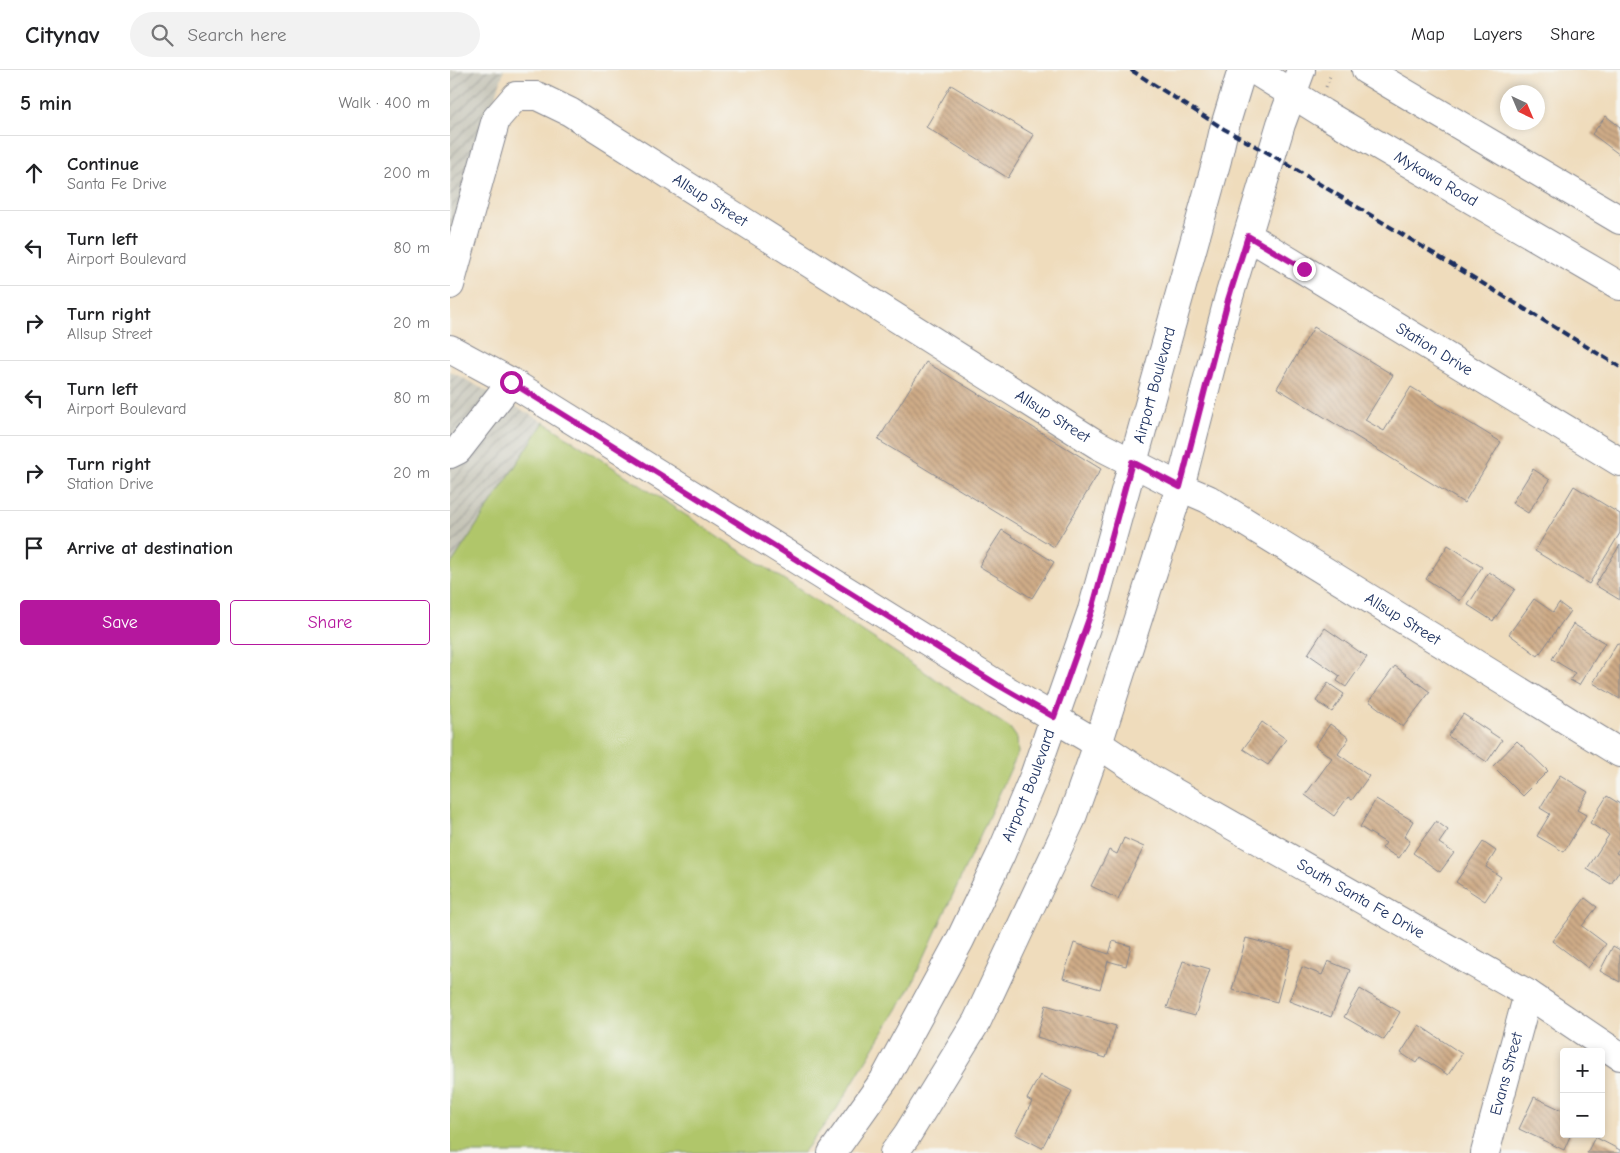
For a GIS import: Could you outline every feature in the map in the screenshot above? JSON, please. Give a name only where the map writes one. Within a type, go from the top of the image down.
[{"type":"street","name":"Airport Boulevard","points":[[832,1153],[884,1080],[960,940],[1001,854],[1034,776],[1092,610],[1242,70]]},
{"type":"street","name":"Mykawa Road","points":[[1254,70],[1296,82],[1620,286]]},
{"type":"street","points":[[1366,70],[1620,220]]},
{"type":"street","points":[[894,1153],[977,1021],[1070,820],[1098,744],[1180,487],[1228,300],[1296,82]]},
{"type":"street","name":"Allsup Street","points":[[450,284],[496,119],[516,96],[537,96],[570,112],[1098,445],[1180,487],[1208,499],[1620,753]]},
{"type":"street","name":"Station Drive","points":[[1248,236],[1620,462]]},
{"type":"street","name":"South Santa Fe Drive","points":[[450,349],[511,382],[1098,744],[1150,778],[1528,994],[1620,1056]]},
{"type":"street","points":[[450,454],[458,450],[511,382]]},
{"type":"street","name":"Evans Street","points":[[1485,1153],[1528,994]]},
{"type":"path","points":[[1326,90],[1330,76]]},
{"type":"shaded area","points":[[450,70],[504,70],[450,246]]},
{"type":"shaded area","points":[[450,371],[544,422],[450,566]]},
{"type":"green space","points":[[544,422],[1010,728],[1017,738],[1018,753],[910,988],[836,1110],[803,1153],[450,1153],[450,566]]},
{"type":"building","points":[[951,85],[1034,135],[1008,178],[926,127]]},
{"type":"building","points":[[1606,116],[1620,127],[1620,155],[1592,134]]},
{"type":"building","points":[[1314,327],[1393,375],[1365,420],[1384,431],[1411,387],[1501,442],[1464,503],[1277,388]]},
{"type":"building","points":[[926,362],[1101,469],[1054,547],[878,440]]},
{"type":"building","points":[[1533,469],[1550,480],[1528,513],[1512,503]]},
{"type":"building","points":[[1574,486],[1620,514],[1620,533],[1589,584],[1535,551]]},
{"type":"building","points":[[1002,530],[1054,562],[1032,598],[979,566]]},
{"type":"building","points":[[1448,545],[1482,567],[1460,601],[1426,579]]},
{"type":"building","points":[[1620,545],[1620,600],[1595,585]]},
{"type":"building","points":[[1489,572],[1515,589],[1493,621],[1468,605]]},
{"type":"building","points":[[1534,599],[1553,612],[1559,603],[1570,611],[1538,656],[1509,634]]},
{"type":"building","points":[[1573,624],[1605,643],[1579,685],[1570,680],[1575,673],[1552,659]]},
{"type":"building","points":[[1325,628],[1367,657],[1346,687],[1337,681],[1340,676],[1308,654]]},
{"type":"building","points":[[1617,643],[1620,645],[1620,699],[1593,683]]},
{"type":"building","points":[[1395,666],[1430,692],[1403,727],[1369,701]]},
{"type":"building","points":[[1328,683],[1344,694],[1332,712],[1316,701]]},
{"type":"building","points":[[1463,714],[1502,740],[1487,762],[1448,736]]},
{"type":"building","points":[[1262,722],[1286,739],[1268,765],[1243,749]]},
{"type":"building","points":[[1330,724],[1349,738],[1338,754],[1369,776],[1352,800],[1348,797],[1334,816],[1305,795],[1332,758],[1315,746]]},
{"type":"building","points":[[1517,741],[1548,771],[1523,796],[1493,766]]},
{"type":"building","points":[[1560,775],[1588,792],[1577,810],[1586,815],[1564,852],[1537,836],[1550,814],[1540,808]]},
{"type":"building","points":[[1607,796],[1620,804],[1620,847],[1616,853],[1620,855],[1620,870],[1611,884],[1587,869],[1609,835],[1590,823]]},
{"type":"building","points":[[1376,799],[1413,821],[1404,837],[1410,841],[1399,858],[1382,848],[1386,843],[1360,827]]},
{"type":"building","points":[[1436,821],[1448,830],[1439,843],[1454,853],[1440,872],[1413,853]]},
{"type":"building","points":[[1124,838],[1144,847],[1118,899],[1091,886],[1109,850],[1117,854]]},
{"type":"building","points":[[1483,842],[1496,851],[1486,867],[1501,877],[1485,901],[1456,882]]},
{"type":"building","points":[[1585,898],[1597,907],[1582,926],[1606,944],[1588,968],[1552,941]]},
{"type":"building","points":[[1246,938],[1291,950],[1277,1002],[1232,990]]},
{"type":"building","points":[[1113,941],[1131,946],[1126,966],[1108,961],[1100,989],[1063,978],[1074,943],[1109,954]]},
{"type":"building","points":[[1613,946],[1620,950],[1620,982],[1600,971]]},
{"type":"building","points":[[1183,961],[1210,969],[1195,1016],[1167,1008]]},
{"type":"building","points":[[1328,961],[1350,970],[1331,1017],[1289,1001],[1302,967],[1322,975]]},
{"type":"building","points":[[1360,989],[1400,1012],[1384,1040],[1344,1017]]},
{"type":"building","points":[[1046,1005],[1116,1026],[1106,1058],[1037,1037]]},
{"type":"building","points":[[1419,1025],[1462,1054],[1448,1075],[1420,1057],[1416,1063],[1401,1053]]},
{"type":"building","points":[[1040,1075],[1072,1091],[1042,1148],[1015,1134],[1032,1102],[1027,1099]]},
{"type":"building","points":[[1534,1097],[1560,1109],[1560,1138],[1569,1138],[1564,1150],[1519,1129]]},
{"type":"building","points":[[1594,1138],[1620,1150],[1620,1153],[1587,1153]]},
{"type":"railway","points":[[1131,70],[1224,129],[1272,155],[1620,367]]},
{"type":"route","points":[[511,382],[998,685],[1054,717],[1092,610],[1132,462],[1180,487],[1228,300],[1248,236],[1304,269]]}]
